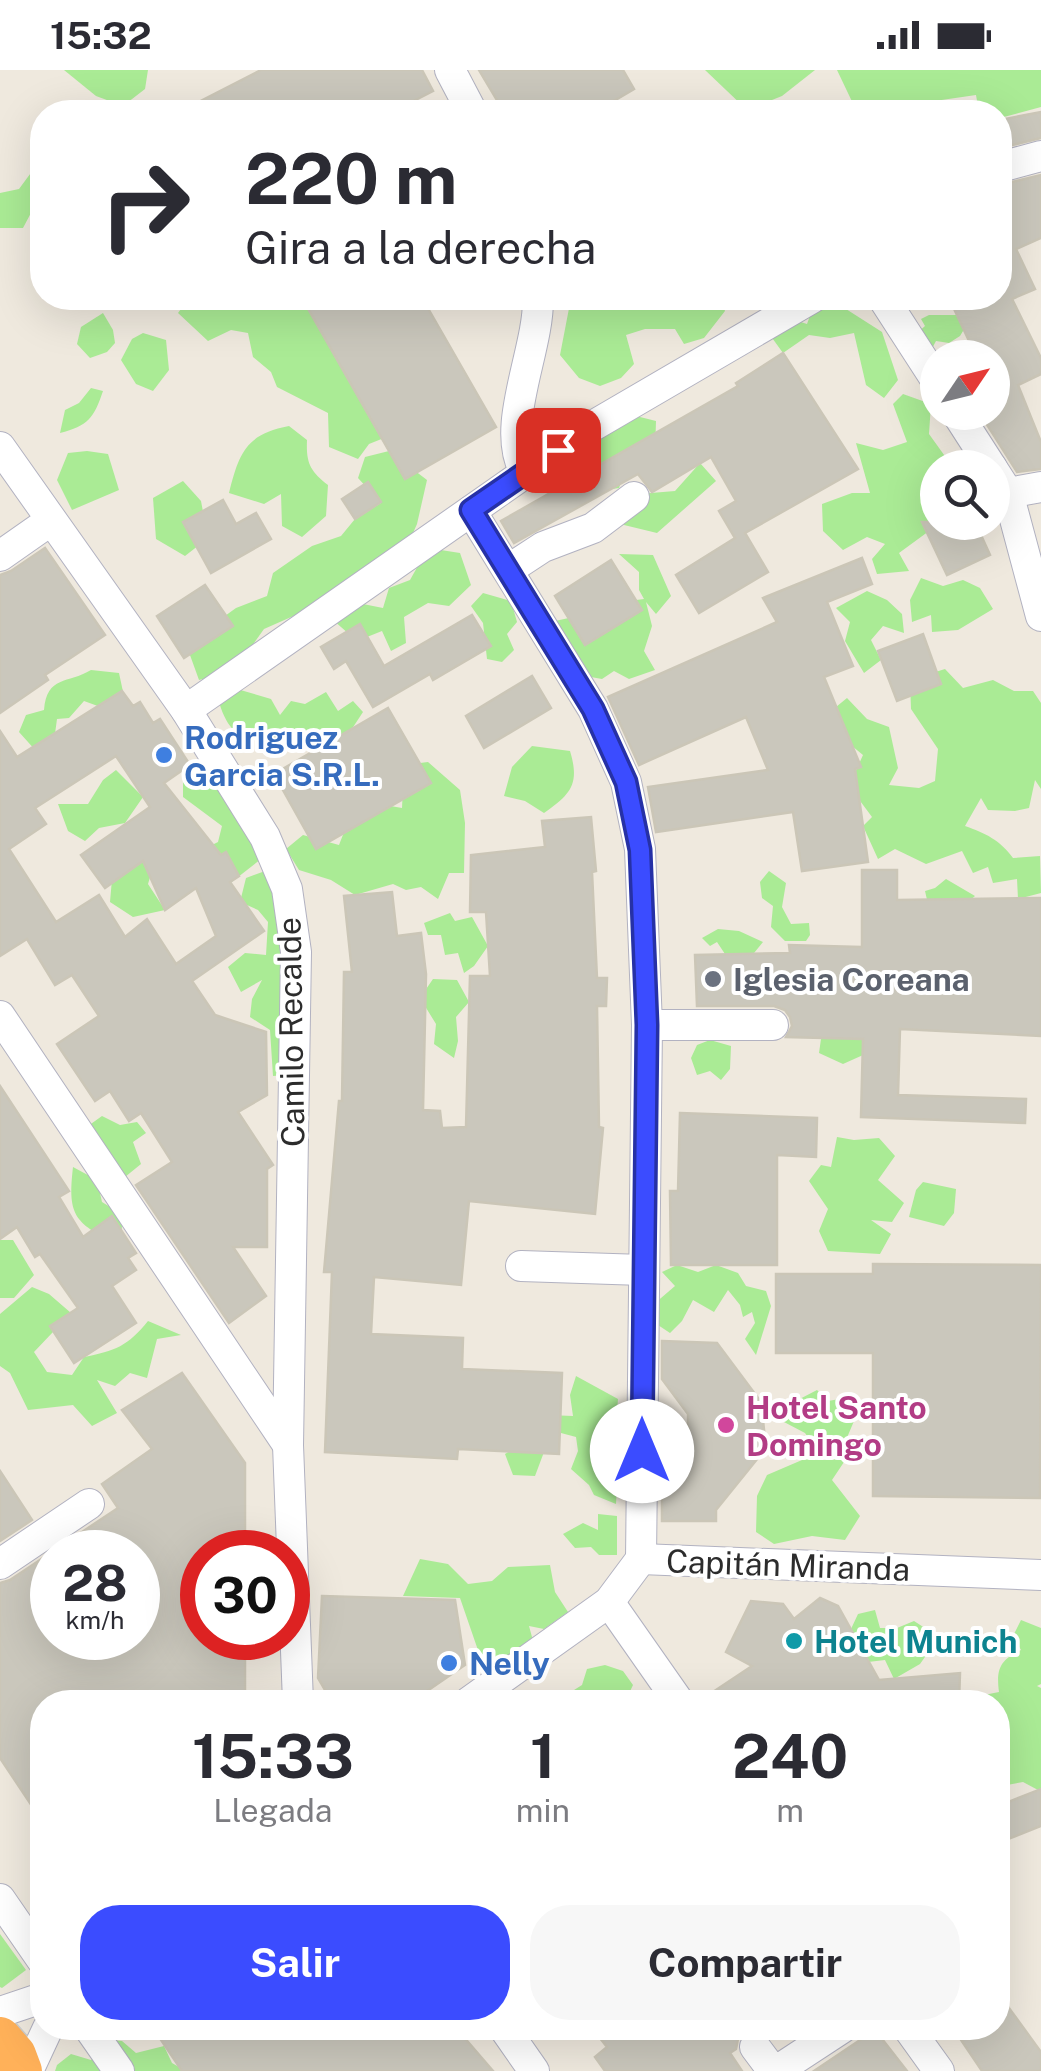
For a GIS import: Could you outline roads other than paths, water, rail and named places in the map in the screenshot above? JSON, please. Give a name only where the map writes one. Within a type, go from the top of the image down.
[{"type":"highway","points":[[0,2038],[25,2071]]},
{"type":"street","points":[[450,70],[459,100]]},
{"type":"street","points":[[1012,164],[1041,156]]},
{"type":"street","points":[[525,472],[515,456],[516,414],[538,310]]},
{"type":"street","points":[[186,710],[591,427],[791,310]]},
{"type":"street","points":[[891,310],[920,356]]},
{"type":"street","name":"Camilo Recalde","points":[[0,447],[186,710],[265,836],[287,889],[296,952],[288,1445],[298,1690]]},
{"type":"street","points":[[1010,479],[1041,487]]},
{"type":"street","points":[[508,570],[543,548],[593,528],[634,496]]},
{"type":"street","points":[[471,510],[593,709],[626,782],[640,850],[647,1025],[641,1559]]},
{"type":"street","points":[[1010,515],[1041,616]]},
{"type":"street","points":[[0,556],[50,521]]},
{"type":"street","points":[[0,1016],[288,1445]]},
{"type":"street","points":[[647,1025],[773,1025]]},
{"type":"street","points":[[521,1266],[643,1270]]},
{"type":"street","points":[[0,1564],[89,1504]]},
{"type":"street","name":"Capitán Miranda","points":[[486,1690],[609,1602],[641,1559],[1041,1576]]},
{"type":"street","points":[[609,1602],[671,1690]]},
{"type":"street","points":[[0,1899],[30,1943]]},
{"type":"street","points":[[0,2012],[30,2002]]},
{"type":"street","points":[[25,2071],[42,2040]]},
{"type":"street","points":[[97,2040],[119,2071]]},
{"type":"street","points":[[512,2040],[534,2071]]},
{"type":"street","points":[[755,2047],[770,2067],[781,2068],[824,2040]]},
{"type":"street","points":[[917,2040],[939,2071]]},
{"type":"place","name":"Rodriguez Garcia S.R.L.","points":[[164,755]]},
{"type":"place","name":"Iglesia Coreana","points":[[713,979]]},
{"type":"place","name":"Hotel Santo Domingo","points":[[726,1425]]},
{"type":"place","name":"Hotel Munich","points":[[794,1641]]},
{"type":"place","name":"Nelly","points":[[449,1663]]}]
